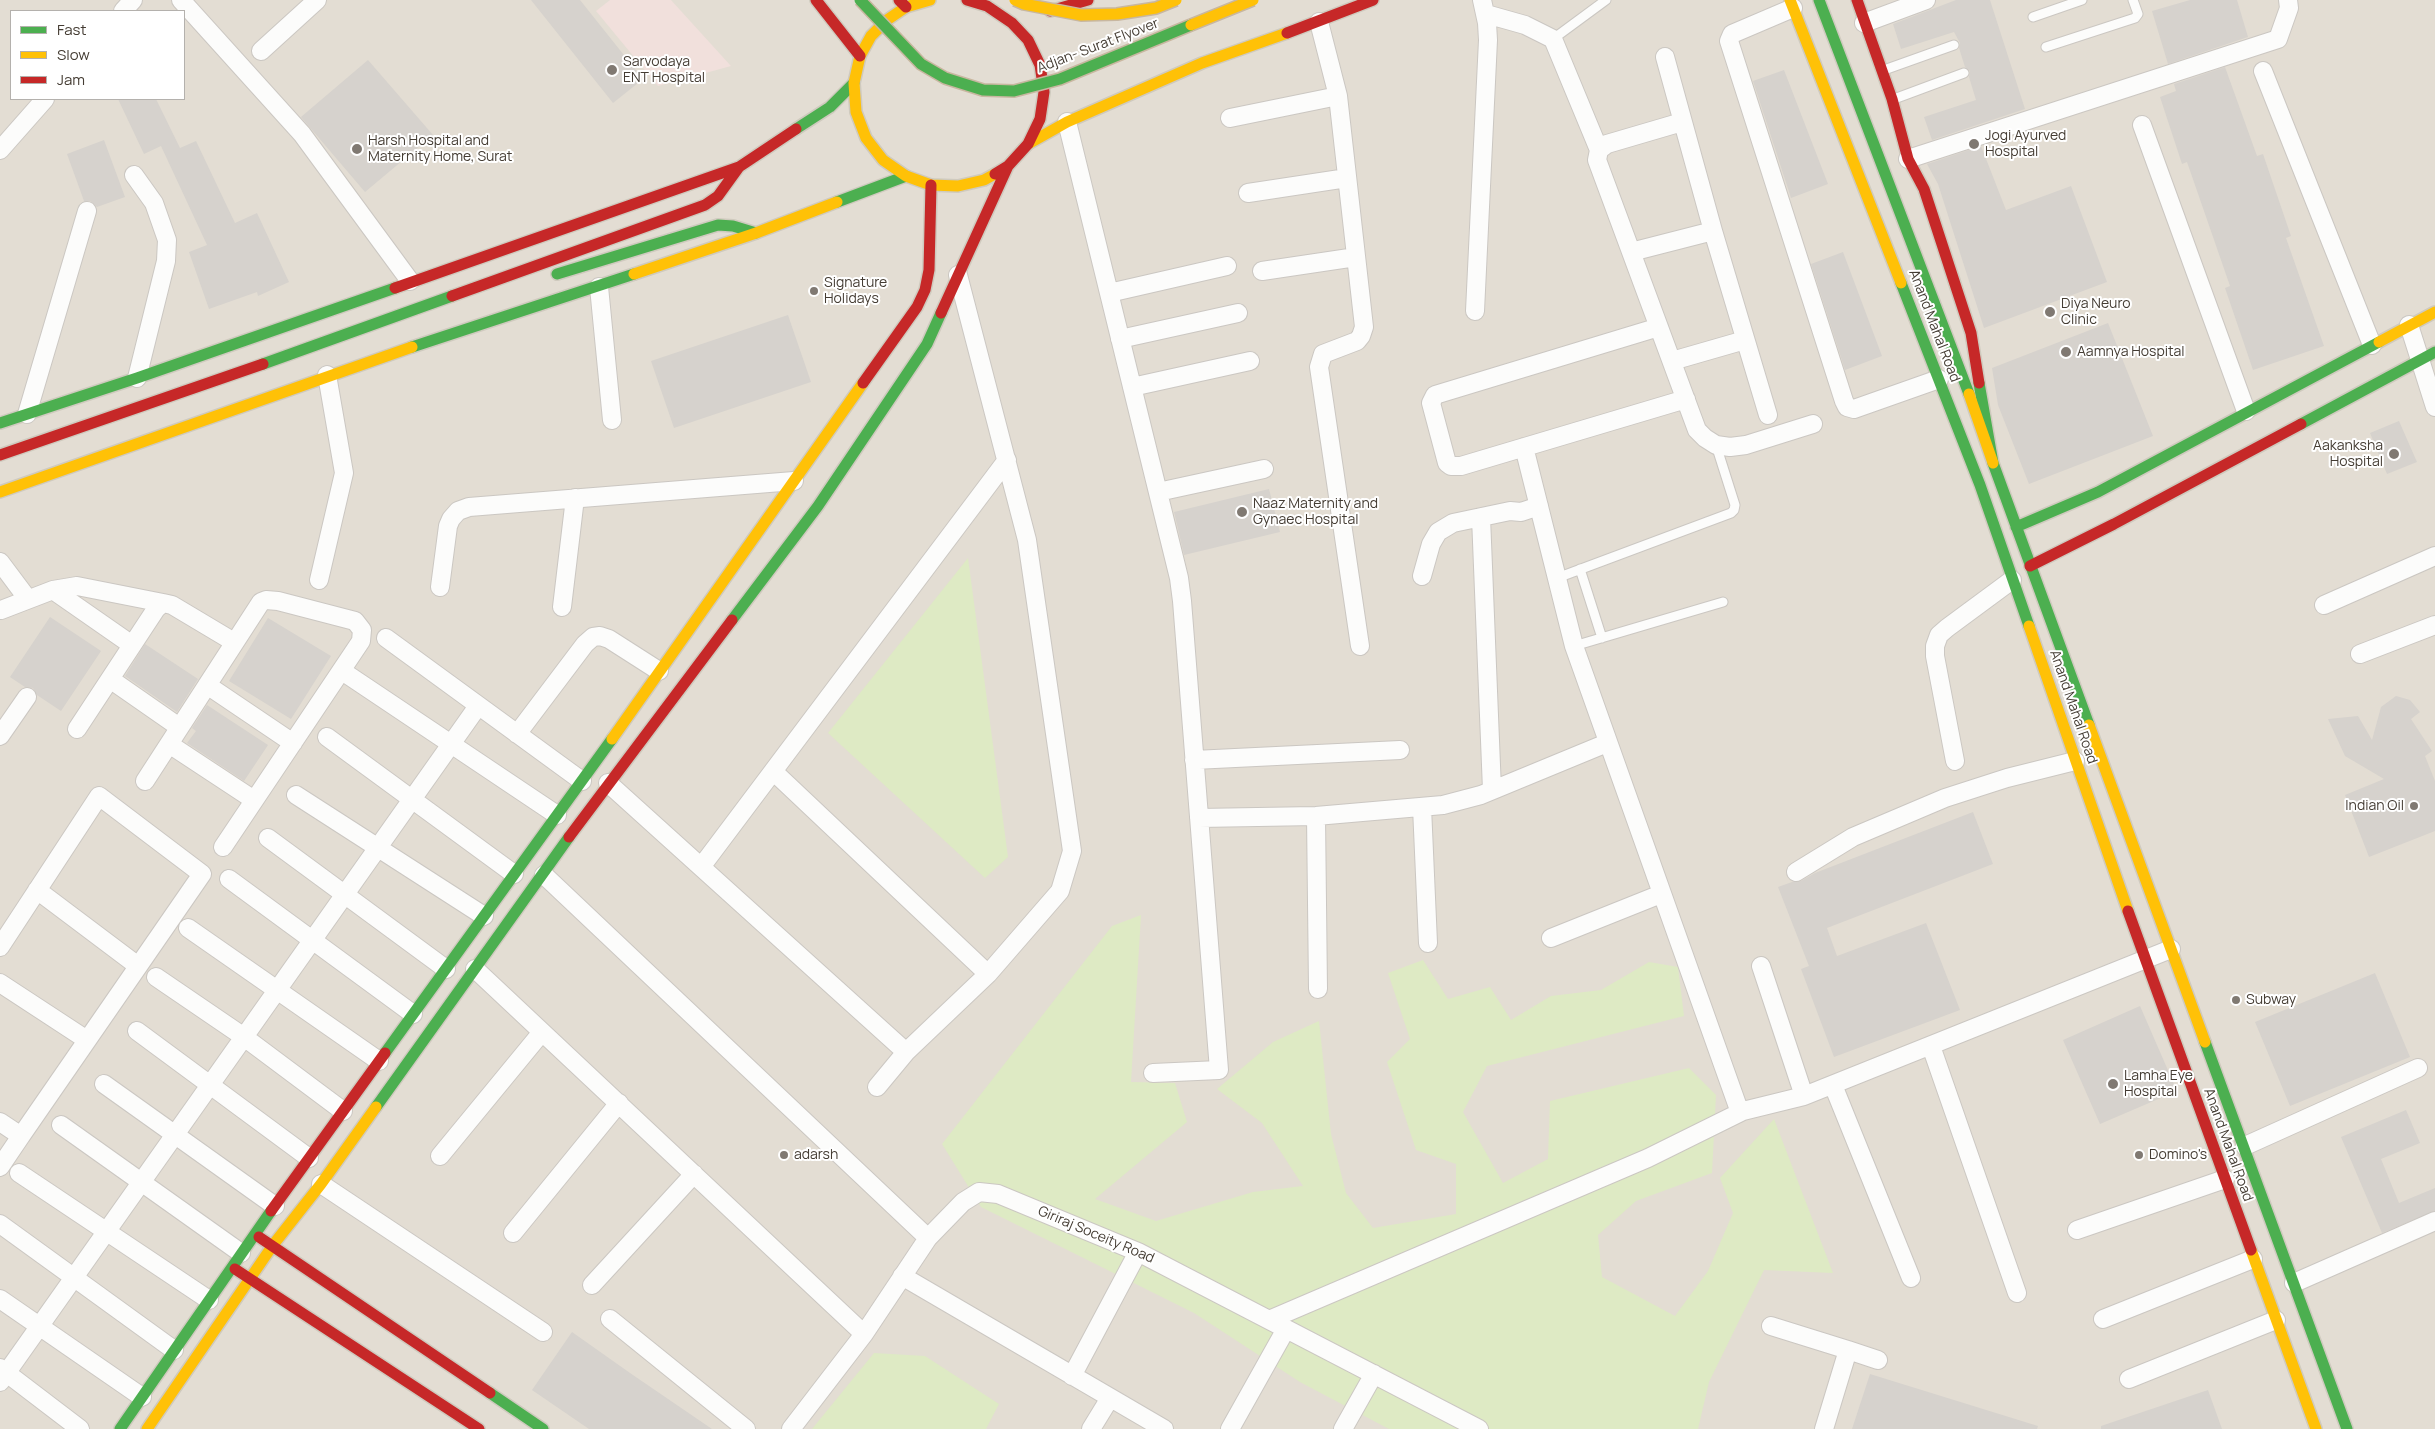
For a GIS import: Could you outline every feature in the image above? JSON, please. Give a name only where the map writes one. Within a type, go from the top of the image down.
[{"type":"main road","points":[[816,0],[860,56]]},
{"type":"main road","name":"Adjan- Surat Flyover","points":[[860,0],[922,64],[945,78],[983,90],[1014,91],[1060,79],[1253,0]]},
{"type":"main road","points":[[930,0],[902,4],[872,36],[860,56],[854,84],[856,112],[866,138],[883,160],[906,176],[931,185],[958,186],[984,180],[1008,166]]},
{"type":"main road","points":[[968,0],[985,3],[1022,20],[1088,0]]},
{"type":"main road","name":"Adjan- Surat Flyover","points":[[1015,0],[1024,4],[1081,15],[1117,14],[1156,8],[1176,0]]},
{"type":"main road","points":[[1028,144],[1067,122],[1202,63],[1319,22],[1373,0]]},
{"type":"main road","points":[[1819,0],[1962,374],[1993,463]]},
{"type":"main road","name":"Anand Mahal Road","points":[[1857,0],[1892,99],[1908,159],[1924,189],[1971,334],[1993,463],[2245,1146],[2347,1429]]},
{"type":"main road","name":"Anand Mahal Road","points":[[1792,4],[1980,485],[2145,960],[2316,1429]]},
{"type":"main road","points":[[147,1429],[272,1246],[321,1184],[544,875],[608,783],[818,506],[927,344],[1008,166],[1028,144],[1040,119],[1044,92],[1040,65],[1028,40],[1022,20]]},
{"type":"main road","points":[[0,423],[137,378],[739,167],[830,107],[854,84]]},
{"type":"main road","points":[[0,455],[251,368],[705,205],[718,196],[739,167]]},
{"type":"main road","points":[[0,492],[326,375],[599,287],[706,248],[756,233],[906,176]]},
{"type":"main road","points":[[120,1429],[236,1260],[557,816],[918,307],[925,290],[931,249],[931,185]]},
{"type":"main road","points":[[547,277],[718,225],[733,226],[756,233]]},
{"type":"main road","points":[[216,393],[453,306],[500,292]]},
{"type":"main road","points":[[2016,527],[2098,492],[2246,411],[2435,312]]},
{"type":"main road","points":[[2030,566],[2114,524],[2428,356]]},
{"type":"main road","points":[[255,1234],[543,1429]]},
{"type":"main road","points":[[236,1260],[249,1279],[479,1429]]},
{"type":"street","points":[[124,10],[133,0]]},
{"type":"street","points":[[180,0],[302,134],[410,281]]},
{"type":"street","points":[[261,51],[317,0]]},
{"type":"street","points":[[1864,23],[1926,0]]},
{"type":"street","points":[[1908,159],[2278,39],[2288,14],[2288,0]]},
{"type":"street","points":[[1792,4],[1732,34],[1729,41],[1844,400],[1847,406],[1854,409],[1939,379]]},
{"type":"street","points":[[1484,7],[1553,40],[1599,150],[1597,160],[1697,430],[1716,445],[1730,447],[1746,445],[1812,424]]},
{"type":"street","points":[[1475,311],[1488,40],[1484,7]]},
{"type":"street","points":[[1319,22],[1338,96],[1364,327],[1357,341],[1323,354],[1319,367],[1360,646]]},
{"type":"street","points":[[1665,57],[1744,340],[1768,414]]},
{"type":"street","points":[[2263,71],[2372,345]]},
{"type":"street","points":[[1230,118],[1338,96]]},
{"type":"street","points":[[0,150],[44,100]]},
{"type":"street","points":[[1067,122],[1181,590],[1219,1070],[1153,1074]]},
{"type":"street","points":[[1599,150],[1607,144],[1682,122]]},
{"type":"street","points":[[2142,125],[2246,411]]},
{"type":"street","points":[[134,175],[154,202],[167,240],[166,261],[137,378]]},
{"type":"street","points":[[1248,193],[1347,178]]},
{"type":"street","points":[[27,414],[87,210]]},
{"type":"street","points":[[1631,252],[1713,231]]},
{"type":"street","points":[[1262,271],[1356,257]]},
{"type":"street","points":[[1109,293],[1227,266]]},
{"type":"street","points":[[877,1087],[906,1052],[988,974],[1060,891],[1072,851],[1027,540],[958,274]]},
{"type":"street","points":[[599,287],[612,420]]},
{"type":"street","points":[[1120,339],[1238,313]]},
{"type":"street","points":[[2409,325],[2428,356],[2435,407]]},
{"type":"street","points":[[1659,327],[1445,392],[1433,398],[1431,403],[1447,463],[1451,466],[1461,466],[1686,399]]},
{"type":"street","points":[[1672,360],[1744,340]]},
{"type":"street","points":[[1132,387],[1250,361]]},
{"type":"street","points":[[319,580],[344,473],[326,375]]},
{"type":"street","points":[[1524,447],[1574,646],[1738,1107],[1742,1110]]},
{"type":"street","points":[[701,867],[1007,460]]},
{"type":"street","points":[[1158,492],[1264,469]]},
{"type":"street","points":[[440,587],[448,526],[458,511],[468,507],[794,482]]},
{"type":"street","points":[[562,607],[575,498]]},
{"type":"street","points":[[1422,576],[1430,544],[1438,532],[1453,523],[1510,511],[1521,512],[1539,506]]},
{"type":"street","points":[[1481,517],[1492,790]]},
{"type":"street","points":[[2324,604],[2435,556]]},
{"type":"street","points":[[0,562],[27,598]]},
{"type":"street","points":[[1955,761],[1934,656],[1939,636],[2012,580]]},
{"type":"street","points":[[0,610],[27,598],[53,590],[82,586],[172,604],[234,642]]},
{"type":"street","points":[[53,590],[132,645]]},
{"type":"street","points":[[145,781],[258,605],[266,600],[355,622],[362,630],[361,641],[223,846]]},
{"type":"street","points":[[77,729],[132,645],[163,603]]},
{"type":"street","points":[[2360,654],[2435,625]]},
{"type":"street","points":[[517,734],[585,644],[593,637],[609,638],[659,671]]},
{"type":"street","points":[[386,638],[582,781]]},
{"type":"street","points":[[348,675],[557,816]]},
{"type":"street","points":[[110,679],[179,727]]},
{"type":"street","points":[[207,685],[292,743]]},
{"type":"street","points":[[0,736],[28,697]]},
{"type":"street","points":[[80,1429],[2,1374],[107,1231],[478,706]]},
{"type":"street","points":[[327,737],[413,798],[514,874]]},
{"type":"street","points":[[1199,818],[1316,816],[1443,805],[1492,790],[1607,743]]},
{"type":"street","points":[[169,744],[254,800]]},
{"type":"street","points":[[1194,760],[1400,750]]},
{"type":"street","points":[[1796,872],[1853,836],[1945,798],[2007,778],[2075,761]]},
{"type":"street","points":[[773,771],[988,974]]},
{"type":"street","points":[[608,783],[906,1052]]},
{"type":"street","points":[[296,795],[484,916]]},
{"type":"street","points":[[0,947],[99,796],[202,874],[0,1167]]},
{"type":"street","points":[[1422,808],[1428,943]]},
{"type":"street","points":[[1316,816],[1318,989]]},
{"type":"street","points":[[268,838],[446,969]]},
{"type":"street","points":[[544,875],[928,1238]]},
{"type":"street","points":[[229,879],[414,1014]]},
{"type":"street","points":[[37,890],[138,966]]},
{"type":"street","points":[[1551,938],[1661,894]]},
{"type":"street","points":[[188,928],[278,989],[379,1062]]},
{"type":"street","points":[[1269,1320],[1648,1158],[1742,1110],[1804,1096],[2171,949]]},
{"type":"street","points":[[1761,966],[1804,1096]]},
{"type":"street","points":[[475,969],[864,1334]]},
{"type":"street","points":[[156,977],[244,1037],[343,1111]]},
{"type":"street","points":[[0,983],[87,1040]]},
{"type":"street","points":[[137,1031],[309,1158]]},
{"type":"street","points":[[440,1156],[542,1032]]},
{"type":"street","points":[[1931,1046],[2017,1293]]},
{"type":"street","points":[[2245,1146],[2418,1068]]},
{"type":"street","points":[[104,1084],[275,1206]]},
{"type":"street","points":[[1833,1085],[1911,1278]]},
{"type":"street","points":[[513,1233],[619,1103]]},
{"type":"street","points":[[0,1122],[20,1136]]},
{"type":"street","points":[[61,1125],[140,1183],[236,1260]]},
{"type":"street","points":[[19,1173],[209,1300]]},
{"type":"street","points":[[592,1285],[694,1174]]},
{"type":"street","points":[[2077,1230],[2224,1179]]},
{"type":"street","points":[[321,1184],[543,1332]]},
{"type":"street","name":"Giriraj Soceity Road","points":[[791,1429],[864,1334],[928,1238],[963,1202],[980,1192],[998,1194],[1138,1252],[1479,1429]]},
{"type":"street","points":[[2294,1283],[2435,1221]]},
{"type":"street","points":[[0,1224],[174,1350]]},
{"type":"street","points":[[1072,1376],[1138,1252]]},
{"type":"street","points":[[2103,1319],[2254,1259]]},
{"type":"street","points":[[902,1276],[1164,1429]]},
{"type":"street","points":[[0,1300],[142,1397]]},
{"type":"street","points":[[610,1319],[746,1429]]},
{"type":"street","points":[[2129,1378],[2276,1320]]},
{"type":"street","points":[[1770,1326],[1878,1360]]},
{"type":"street","points":[[1230,1429],[1286,1329]]},
{"type":"street","points":[[1824,1429],[1848,1350]]},
{"type":"street","points":[[1343,1429],[1374,1374]]},
{"type":"street","points":[[1091,1429],[1110,1398]]},
{"type":"lane","points":[[1553,40],[1606,0]]},
{"type":"lane","points":[[2033,17],[2082,0]]},
{"type":"lane","points":[[2046,47],[2135,18],[2138,14],[2134,0]]},
{"type":"lane","points":[[1882,71],[1954,45]]},
{"type":"lane","points":[[1892,99],[1964,73]]},
{"type":"lane","points":[[1557,578],[1731,513],[1735,505],[1716,445]]},
{"type":"lane","points":[[1580,569],[1602,638]]},
{"type":"lane","points":[[1574,646],[1723,602]]},
{"type":"shaded area","points":[[0,0],[2435,0],[2435,1429],[0,1429]]},
{"type":"shaded area","points":[[610,0],[671,0],[731,66],[658,86],[596,11]]},
{"type":"green space","points":[[968,558],[1008,857],[985,878],[828,733]]},
{"type":"green space","points":[[1141,915],[1131,1082],[1175,1083],[1187,1122],[1095,1199],[1156,1221],[1253,1192],[1303,1186],[1262,1123],[1217,1089],[1273,1042],[1319,1021],[1331,1134],[1346,1193],[1373,1228],[1456,1214],[1456,1164],[1416,1150],[1387,1062],[1410,1039],[1388,973],[1423,960],[1448,999],[1490,987],[1511,1020],[1551,996],[1601,990],[1649,962],[1678,967],[1684,1016],[1487,1066],[1463,1112],[1503,1183],[1548,1159],[1550,1101],[1689,1068],[1716,1095],[1712,1173],[1636,1201],[1598,1235],[1602,1277],[1675,1316],[1708,1271],[1733,1213],[1720,1178],[1774,1119],[1833,1273],[1764,1270],[1709,1382],[1698,1429],[1389,1429],[1300,1382],[1194,1313],[981,1207],[942,1144],[1112,926]]},
{"type":"green space","points":[[874,1353],[925,1356],[999,1404],[986,1429],[812,1429]]},
{"type":"building","points":[[531,0],[580,0],[643,79],[613,103]]},
{"type":"building","points":[[1956,0],[1990,0],[2025,109],[1932,140],[1924,117],[1976,100],[1969,77],[1970,71],[1965,67],[1959,48],[1960,43],[1954,32],[1901,49],[1893,24]]},
{"type":"building","points":[[2190,0],[2237,0],[2248,37],[2168,64],[2152,11]]},
{"type":"building","points":[[368,60],[433,135],[365,192],[301,117]]},
{"type":"building","points":[[2225,67],[2257,156],[2263,154],[2291,236],[2286,238],[2324,346],[2253,370],[2225,288],[2230,286],[2187,162],[2182,164],[2160,97],[2176,91],[2174,84]]},
{"type":"building","points":[[1784,70],[1828,184],[1791,198],[1753,81]]},
{"type":"building","points":[[118,100],[156,100],[180,148],[196,141],[235,223],[257,213],[289,282],[258,296],[257,292],[209,309],[189,252],[207,245],[161,146],[144,154]]},
{"type":"building","points":[[104,140],[125,197],[97,207],[90,201],[84,201],[67,154]]},
{"type":"building","points":[[1981,146],[2006,210],[2071,186],[2107,282],[1984,328],[1938,184],[1927,164]]},
{"type":"building","points":[[1843,252],[1882,356],[1845,370],[1811,264]]},
{"type":"building","points":[[788,315],[811,382],[674,428],[651,361]]},
{"type":"building","points":[[2108,323],[2153,436],[2029,484],[1998,405],[1992,368]]},
{"type":"building","points":[[2399,421],[2417,462],[2387,474],[2370,433]]},
{"type":"building","points":[[1269,489],[1280,532],[1184,555],[1174,512]]},
{"type":"building","points":[[50,617],[101,651],[61,711],[37,695],[33,688],[25,687],[10,677]]},
{"type":"building","points":[[268,618],[331,656],[291,719],[229,681]]},
{"type":"building","points":[[145,644],[198,679],[177,712],[125,676]]},
{"type":"building","points":[[2396,696],[2410,700],[2420,712],[2411,719],[2432,751],[2425,756],[2435,781],[2435,831],[2369,857],[2345,795],[2384,779],[2345,756],[2328,719],[2358,716],[2372,740],[2381,707]]},
{"type":"building","points":[[207,705],[268,745],[244,781],[187,743],[196,731],[192,728]]},
{"type":"building","points":[[1973,812],[1993,864],[1827,928],[1837,956],[1926,923],[1960,1010],[1834,1057],[1801,969],[1809,966],[1778,887],[1801,881],[1815,873]]},
{"type":"building","points":[[2375,973],[2410,1057],[2290,1106],[2255,1022]]},
{"type":"building","points":[[2140,1006],[2177,1091],[2100,1124],[2063,1040]]},
{"type":"building","points":[[2406,1110],[2420,1143],[2381,1159],[2399,1203],[2435,1188],[2435,1211],[2382,1233],[2341,1137]]},
{"type":"building","points":[[572,1332],[712,1429],[589,1429],[532,1390]]},
{"type":"building","points":[[1870,1374],[2038,1426],[2037,1429],[1852,1429]]},
{"type":"building","points":[[2208,1390],[2222,1429],[2101,1429],[2101,1426]]},
{"type":"traffic: fast","points":[[860,0],[921,64],[945,78],[983,90],[1014,91],[1060,79],[1191,25]]},
{"type":"traffic: fast","points":[[1819,0],[1969,394]]},
{"type":"traffic: fast","points":[[796,129],[830,107],[854,83]]},
{"type":"traffic: fast","points":[[837,202],[906,176]]},
{"type":"traffic: fast","points":[[557,274],[718,225],[733,226],[756,233]]},
{"type":"traffic: fast","points":[[412,347],[634,274]]},
{"type":"traffic: fast","points":[[1901,283],[1980,485],[2029,626]]},
{"type":"traffic: fast","points":[[0,423],[137,378],[395,288]]},
{"type":"traffic: fast","points":[[263,364],[452,296]]},
{"type":"traffic: fast","points":[[732,620],[818,506],[927,344],[941,313]]},
{"type":"traffic: fast","points":[[2016,527],[2098,492],[2379,342]]},
{"type":"traffic: fast","points":[[2301,424],[2435,352]]},
{"type":"traffic: fast","points":[[1979,383],[1993,463],[2089,725]]},
{"type":"traffic: fast","points":[[385,1053],[612,739]]},
{"type":"traffic: fast","points":[[376,1107],[569,837]]},
{"type":"traffic: fast","points":[[2205,1042],[2347,1429]]},
{"type":"traffic: fast","points":[[120,1429],[271,1211]]},
{"type":"traffic: fast","points":[[490,1393],[543,1429]]},
{"type":"traffic: slow","points":[[930,0],[906,7],[887,20],[871,36],[860,56],[854,83],[856,112],[866,138],[883,160],[906,176],[931,185],[958,186],[984,180],[995,174]]},
{"type":"traffic: slow","points":[[1015,0],[1024,4],[1081,15],[1117,14],[1156,8],[1176,0]]},
{"type":"traffic: slow","points":[[1191,25],[1253,0]]},
{"type":"traffic: slow","points":[[1790,0],[1901,283]]},
{"type":"traffic: slow","points":[[1028,144],[1067,122],[1202,63],[1287,33]]},
{"type":"traffic: slow","points":[[634,274],[756,233],[837,202]]},
{"type":"traffic: slow","points":[[2379,342],[2435,312]]},
{"type":"traffic: slow","points":[[0,492],[412,347]]},
{"type":"traffic: slow","points":[[612,739],[863,383]]},
{"type":"traffic: slow","points":[[1969,394],[1993,463]]},
{"type":"traffic: slow","points":[[2029,626],[2128,911]]},
{"type":"traffic: slow","points":[[2089,725],[2205,1042]]},
{"type":"traffic: slow","points":[[147,1429],[273,1245],[321,1184],[376,1107]]},
{"type":"traffic: slow","points":[[2251,1250],[2316,1429]]},
{"type":"traffic: jam","points":[[816,0],[860,56]]},
{"type":"traffic: jam","points":[[899,0],[906,7]]},
{"type":"traffic: jam","points":[[967,0],[987,6],[1012,23],[1028,40],[1040,65],[1044,92],[1040,119],[1028,144],[1008,166],[995,174]]},
{"type":"traffic: jam","points":[[1050,11],[1088,0]]},
{"type":"traffic: jam","points":[[1287,33],[1373,0]]},
{"type":"traffic: jam","points":[[1857,0],[1892,99],[1908,159],[1924,189],[1971,333],[1979,383]]},
{"type":"traffic: jam","points":[[395,288],[739,167],[796,129]]},
{"type":"traffic: jam","points":[[941,313],[1008,166]]},
{"type":"traffic: jam","points":[[452,296],[705,205],[718,196],[739,167]]},
{"type":"traffic: jam","points":[[863,383],[917,307],[925,290],[929,270],[931,185]]},
{"type":"traffic: jam","points":[[0,455],[263,364]]},
{"type":"traffic: jam","points":[[2030,566],[2114,524],[2301,424]]},
{"type":"traffic: jam","points":[[569,837],[732,620]]},
{"type":"traffic: jam","points":[[2128,911],[2251,1250]]},
{"type":"traffic: jam","points":[[271,1211],[385,1053]]},
{"type":"traffic: jam","points":[[259,1237],[490,1393]]},
{"type":"traffic: jam","points":[[235,1269],[479,1429]]},
{"type":"place","name":"Sarvodaya ENT Hospital","points":[[612,70]]},
{"type":"place","name":"Jogi Ayurved Hospital","points":[[1974,144]]},
{"type":"place","name":"Harsh Hospital and Maternity Home, Surat","points":[[357,149]]},
{"type":"place","name":"Signature Holidays","points":[[814,291]]},
{"type":"place","name":"Diya Neuro Clinic","points":[[2050,312]]},
{"type":"place","name":"Aamnya Hospital","points":[[2066,352]]},
{"type":"place","name":"Aakanksha Hospital","points":[[2394,454]]},
{"type":"place","name":"Naaz Maternity and Gynaec Hospital","points":[[1242,512]]},
{"type":"place","name":"Indian Oil","points":[[2414,806]]},
{"type":"place","name":"Subway","points":[[2236,1000]]},
{"type":"place","name":"Lamha Eye Hospital","points":[[2113,1084]]},
{"type":"place","name":"adarsh","points":[[784,1155]]},
{"type":"place","name":"Domino's","points":[[2139,1155]]}]
